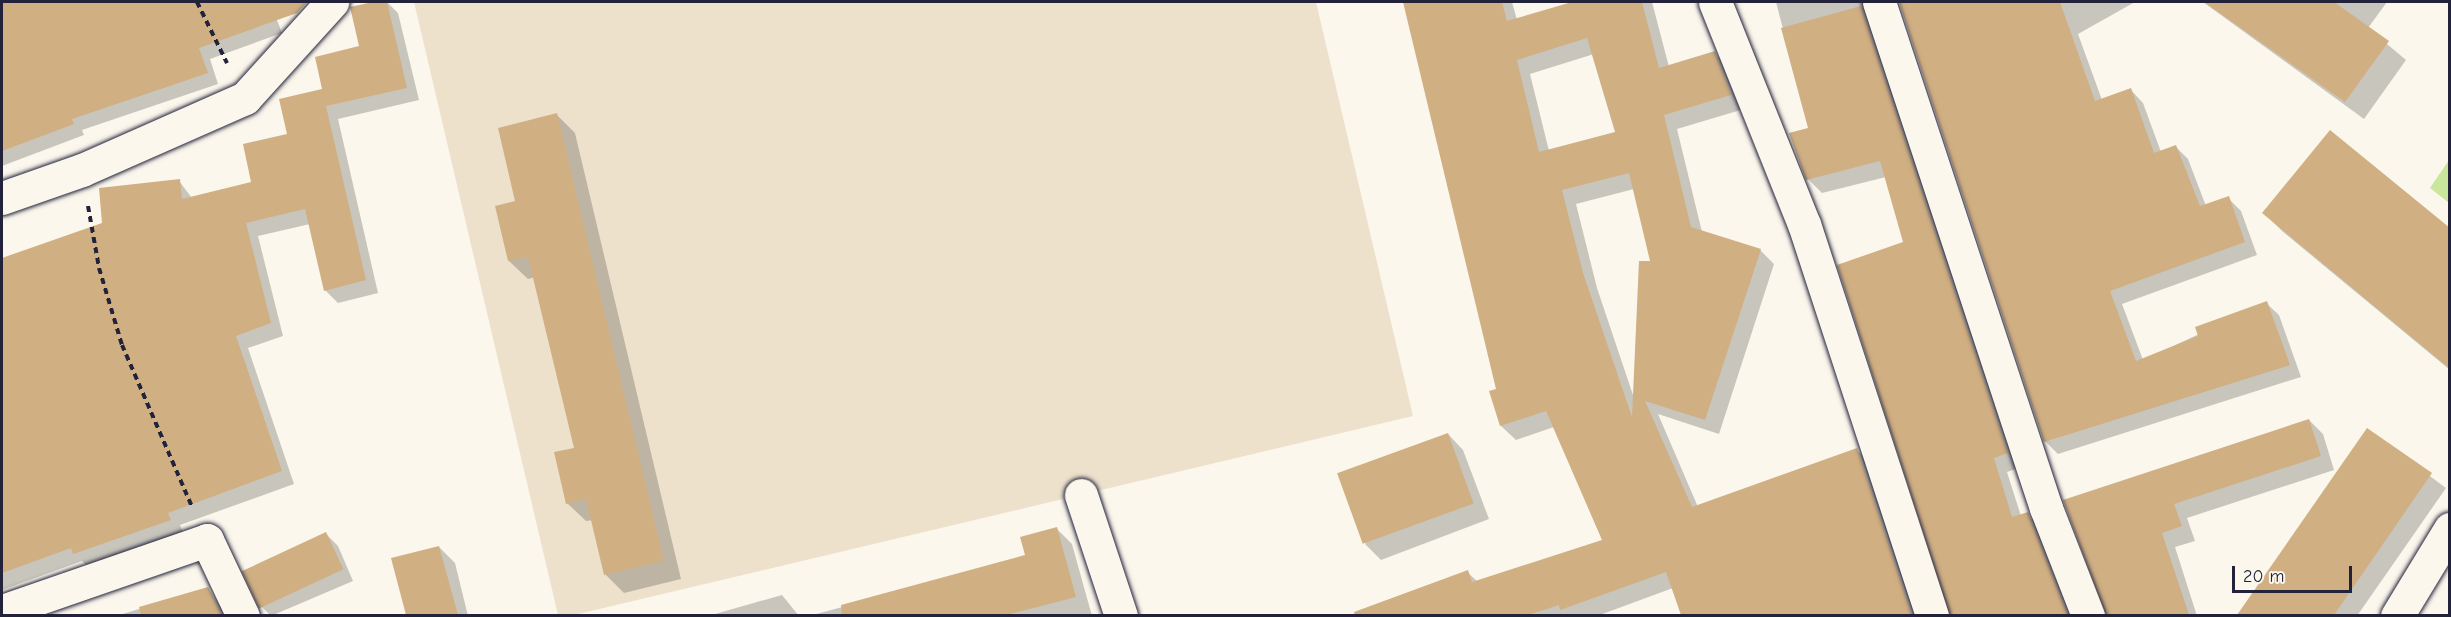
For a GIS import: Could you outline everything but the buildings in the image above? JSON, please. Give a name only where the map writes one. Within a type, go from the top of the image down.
[{"type":"street","points":[[2,198],[82,170],[245,98],[332,2]]},
{"type":"street","points":[[1715,2],[1804,224],[1932,615]]},
{"type":"street","points":[[1879,2],[2046,508],[2088,615]]},
{"type":"street","points":[[1081,495],[1121,615]]},
{"type":"street","points":[[2397,615],[2450,529]]},
{"type":"street","points":[[2,611],[207,540],[243,615]]},
{"type":"path","points":[[197,2],[245,98]]},
{"type":"path","points":[[82,170],[99,268],[122,345],[207,540]]},
{"type":"shaded area","points":[[414,2],[1316,2],[1413,416],[574,615],[558,615]]},
{"type":"green space","points":[[2449,160],[2449,203],[2430,188]]}]
